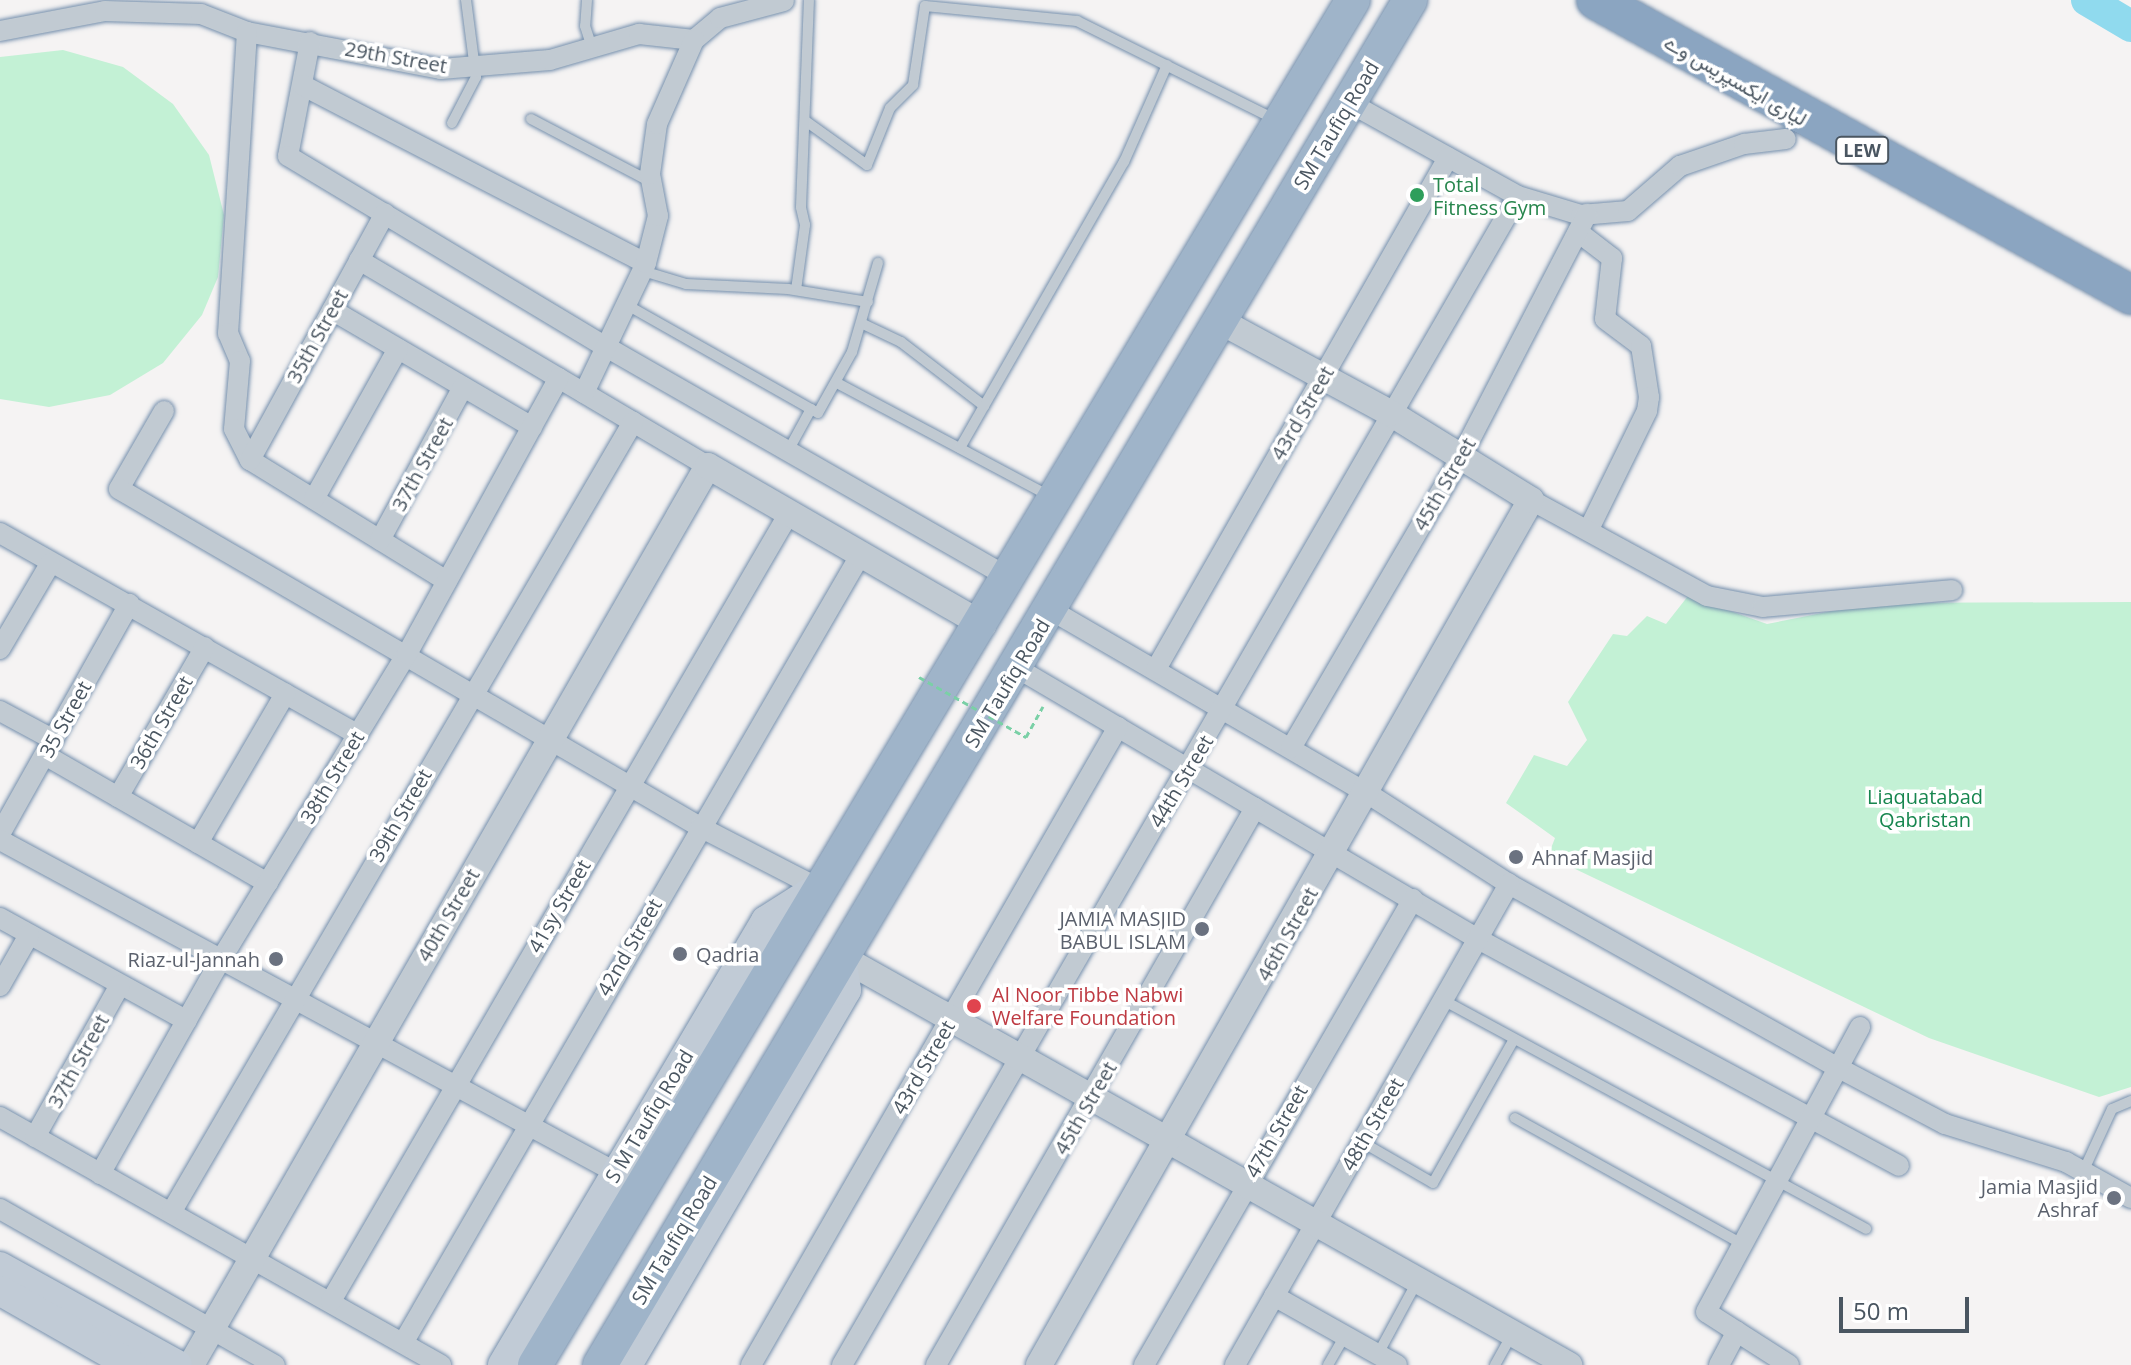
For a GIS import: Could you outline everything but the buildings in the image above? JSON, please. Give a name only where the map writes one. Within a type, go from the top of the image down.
[{"type":"highway","points":[[535,1365],[628,1180],[795,928],[983,625],[1353,0]]},
{"type":"highway","name":"SM Taufiq Road","points":[[600,1365],[841,957],[1017,668],[1218,320],[1410,0]]},
{"type":"highway","name":"لیاری ایکسپریس وے","points":[[1596,0],[2131,295]]},
{"type":"main road","name":"S M Taufiq Road","points":[[503,1365],[628,1180],[766,921],[818,888]]},
{"type":"main road","points":[[627,1365],[846,990],[841,957]]},
{"type":"main road","points":[[0,1267],[177,1365]]},
{"type":"main road","points":[[4,1301],[131,1365]]},
{"type":"street","points":[[584,393],[644,267],[658,216],[652,182],[657,124],[694,40],[720,18],[784,1]]},
{"type":"street","name":"29th Street","points":[[0,31],[105,11],[201,14],[247,32],[441,69],[550,60],[639,34],[694,40]]},
{"type":"street","points":[[247,32],[228,333],[240,361],[234,429],[250,460],[447,581]]},
{"type":"street","points":[[310,42],[288,156],[608,348],[1010,578]]},
{"type":"street","points":[[302,85],[644,267]]},
{"type":"street","points":[[1350,103],[1518,196],[1582,223],[1612,258],[1605,319],[1641,346],[1649,397],[1647,411],[1589,529]]},
{"type":"street","points":[[1582,223],[1628,211],[1680,166],[1744,144],[1786,139]]},
{"type":"street","name":"43rd Street","points":[[1156,669],[1448,158]]},
{"type":"street","name":"44th Street","points":[[842,1365],[1518,196]]},
{"type":"street","name":"35th Street","points":[[250,460],[385,213]]},
{"type":"street","name":"45th Street","points":[[1291,748],[1461,457],[1582,223]]},
{"type":"street","points":[[359,260],[983,625]]},
{"type":"street","points":[[332,310],[532,427]]},
{"type":"street","points":[[1218,320],[1390,413],[1531,500],[1707,596],[1763,607],[1952,590]]},
{"type":"street","points":[[314,499],[398,349]]},
{"type":"street","name":"38th Street","points":[[100,1174],[220,961],[407,654],[559,378]]},
{"type":"street","name":"37th Street","points":[[380,540],[463,387]]},
{"type":"street","points":[[164,411],[119,489],[471,691],[700,827],[818,888]]},
{"type":"street","name":"39th Street","points":[[172,1211],[471,691],[633,422]]},
{"type":"street","name":"40th Street","points":[[191,1365],[375,1040],[708,466]]},
{"type":"street","name":"46th Street","points":[[1039,1365],[1168,1144],[1531,500]]},
{"type":"street","name":"41sy Street","points":[[331,1301],[789,513]]},
{"type":"street","points":[[0,533],[50,564],[129,604],[358,735]]},
{"type":"street","name":"42nd Street","points":[[403,1343],[526,1124],[861,554]]},
{"type":"street","points":[[0,649],[50,564]]},
{"type":"street","name":"35 Street","points":[[0,837],[129,604]]},
{"type":"street","points":[[1051,610],[1367,793],[1509,884],[1835,1066],[1945,1124],[2083,1172],[2131,1198]]},
{"type":"street","name":"36th Street","points":[[118,797],[205,647]]},
{"type":"street","points":[[1017,668],[1478,939],[1807,1120],[1899,1166]]},
{"type":"street","points":[[198,843],[285,694]]},
{"type":"street","points":[[0,711],[118,797],[268,883]]},
{"type":"street","name":"43rd Street","points":[[751,1365],[1118,727]]},
{"type":"street","name":"45th Street","points":[[936,1365],[1091,1100],[1255,808]]},
{"type":"street","points":[[0,837],[292,1001],[375,1040],[628,1180]]},
{"type":"street","name":"48th Street","points":[[1235,1365],[1509,884]]},
{"type":"street","name":"47th Street","points":[[1144,1365],[1244,1186],[1413,899]]},
{"type":"street","points":[[0,918],[187,1021]]},
{"type":"street","points":[[0,986],[29,935]]},
{"type":"street","points":[[841,957],[1168,1144],[1569,1365]]},
{"type":"street","name":"37th Street","points":[[35,1137],[120,985]]},
{"type":"street","points":[[1789,1365],[1706,1312],[1835,1066],[1860,1027]]},
{"type":"street","points":[[0,1117],[441,1365]]},
{"type":"street","points":[[0,1209],[275,1365]]},
{"type":"street","points":[[1274,1296],[1397,1365]]},
{"type":"street","points":[[1719,1365],[1737,1331]]},
{"type":"lane","points":[[452,123],[476,77],[466,0]]},
{"type":"lane","points":[[587,0],[585,26],[592,48]]},
{"type":"lane","points":[[796,290],[805,225],[801,207],[807,122],[803,112],[809,0]]},
{"type":"lane","points":[[807,122],[867,165],[890,108],[913,85],[925,6],[1077,21],[1281,122]]},
{"type":"lane","points":[[960,448],[1124,162],[1167,65]]},
{"type":"lane","points":[[531,119],[652,182]]},
{"type":"lane","points":[[627,305],[818,413],[837,383],[863,324],[878,263]]},
{"type":"lane","points":[[644,267],[686,284],[796,290],[868,302]]},
{"type":"lane","points":[[863,324],[901,342],[984,406]]},
{"type":"lane","points":[[837,383],[1056,499]]},
{"type":"lane","points":[[788,451],[811,409]]},
{"type":"lane","points":[[1443,1000],[1866,1229]]},
{"type":"lane","points":[[1362,1142],[1433,1183],[1514,1039]]},
{"type":"lane","points":[[2083,1172],[2112,1109],[2131,1101]]},
{"type":"lane","points":[[1515,1118],[1742,1244]]},
{"type":"lane","points":[[1378,1354],[1417,1281]]},
{"type":"lane","points":[[1495,1365],[1512,1334]]},
{"type":"lane","points":[[1328,1365],[1345,1336]]},
{"type":"path","points":[[919,677],[1026,737],[1042,707]]},
{"type":"green space","points":[[63,50],[123,67],[173,104],[209,155],[224,215],[218,277],[202,315],[163,363],[110,395],[49,407],[0,399],[0,57]]},
{"type":"green space","name":"Liaquatabad Qabristan","points":[[1688,596],[1767,624],[1872,603],[2131,602],[2131,1087],[2099,1097],[1929,1038],[1548,856],[1555,838],[1506,803],[1534,755],[1567,766],[1587,740],[1568,702],[1613,634],[1627,636],[1647,616],[1666,624]]},
{"type":"waterway","points":[[2087,0],[2131,26]]},
{"type":"place","name":"Total Fitness Gym","points":[[1417,195]]},
{"type":"place","name":"Ahnaf Masjid","points":[[1516,857]]},
{"type":"place","name":"JAMIA MASJID BABUL ISLAM","points":[[1202,929]]},
{"type":"place","name":"Qadria","points":[[680,954]]},
{"type":"place","name":"Riaz-ul-Jannah","points":[[276,959]]},
{"type":"place","name":"Al Noor Tibbe Nabwi Welfare Foundation","points":[[974,1006]]},
{"type":"place","name":"Jamia Masjid Ashraf","points":[[2114,1198]]}]
